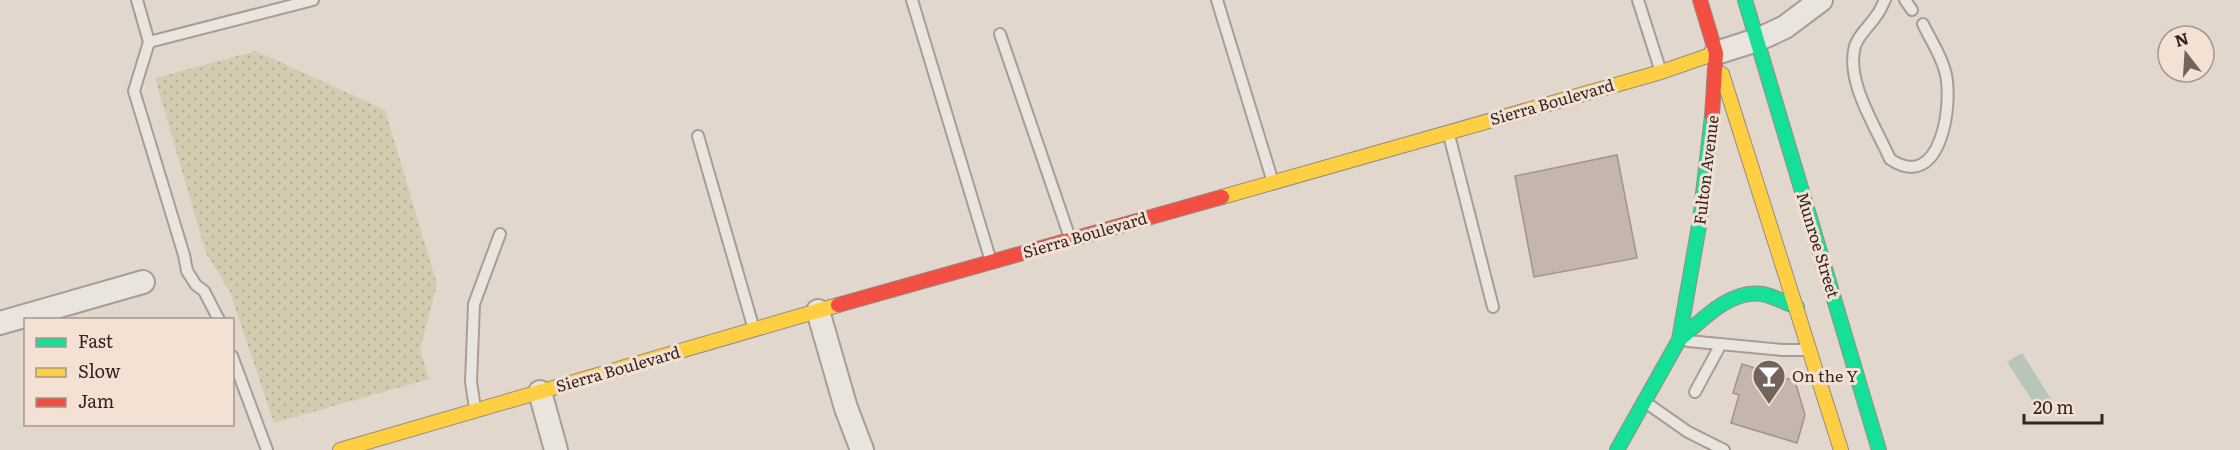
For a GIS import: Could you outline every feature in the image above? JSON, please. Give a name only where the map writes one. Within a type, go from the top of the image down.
[{"type":"street","name":"Fulton Avenue","points":[[1617,450],[1679,340],[1701,220],[1716,53],[1700,0]]},
{"type":"street","points":[[1745,0],[1757,40]]},
{"type":"street","name":"Sierra Boulevard","points":[[340,450],[818,311],[1660,72],[1757,40],[1785,27],[1821,0]]},
{"type":"street","name":"Munroe Street","points":[[1757,40],[1879,450]]},
{"type":"street","points":[[1716,53],[1841,450]]},
{"type":"street","points":[[0,323],[143,282]]},
{"type":"street","name":"Fulton Avenue","points":[[1679,340],[1719,307],[1738,297],[1759,293],[1797,307]]},
{"type":"street","points":[[818,311],[846,408],[862,450]]},
{"type":"street","points":[[540,392],[556,450]]},
{"type":"lane","points":[[136,0],[149,42],[134,91],[187,271],[196,285],[204,291],[218,318]]},
{"type":"lane","points":[[149,42],[314,0]]},
{"type":"lane","points":[[912,0],[991,262]]},
{"type":"lane","points":[[1217,0],[1273,182]]},
{"type":"lane","points":[[1638,0],[1660,72]]},
{"type":"lane","points":[[1885,0],[1878,15],[1861,34],[1855,46],[1853,65],[1857,85],[1890,159],[1898,164],[1912,167],[1925,164],[1933,155],[1942,134],[1948,97],[1945,70],[1923,24]]},
{"type":"lane","points":[[1905,0],[1912,10]]},
{"type":"lane","points":[[1000,34],[1070,239]]},
{"type":"lane","points":[[1448,132],[1493,308]]},
{"type":"lane","points":[[698,136],[754,330]]},
{"type":"lane","points":[[475,412],[471,382],[474,304],[500,234]]},
{"type":"lane","points":[[1679,340],[1782,350],[1810,350]]},
{"type":"lane","points":[[1695,392],[1720,344]]},
{"type":"lane","points":[[234,361],[267,450]]},
{"type":"lane","points":[[1644,401],[1688,432],[1724,450]]},
{"type":"shaded area","points":[[256,51],[385,110],[437,284],[420,350],[429,379],[274,423],[230,292],[206,253],[155,78]]},
{"type":"shaded area","points":[[2022,353],[2053,402],[2039,411],[2007,362]]},
{"type":"building","points":[[1617,155],[1637,258],[1534,277],[1515,176]]},
{"type":"building","name":"On the Y","points":[[1742,364],[1795,381],[1805,415],[1797,443],[1731,423],[1739,395],[1733,393]]},
{"type":"traffic: fast","points":[[1745,0],[1879,450]]},
{"type":"traffic: fast","points":[[1617,450],[1679,340],[1700,220],[1712,116]]},
{"type":"traffic: fast","points":[[1679,340],[1706,316],[1727,301],[1739,296],[1762,294],[1797,307]]},
{"type":"traffic: slow","points":[[1222,197],[1661,72],[1716,53]]},
{"type":"traffic: slow","points":[[1722,74],[1841,450]]},
{"type":"traffic: slow","points":[[340,450],[838,305]]},
{"type":"traffic: jam","points":[[1700,0],[1716,53],[1712,116]]},
{"type":"traffic: jam","points":[[838,305],[1222,197]]},
{"type":"place","name":"On the Y","points":[[1769,405]]}]
